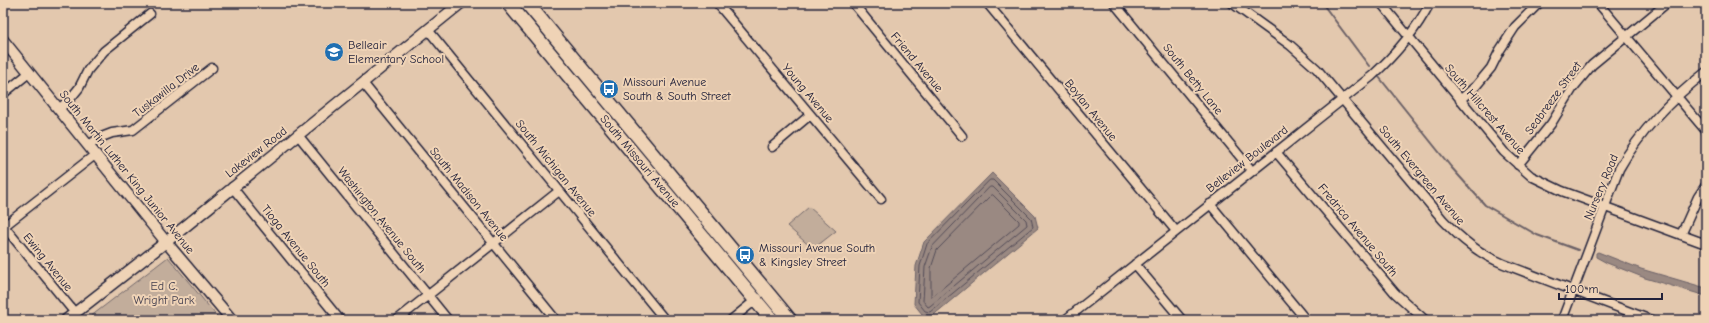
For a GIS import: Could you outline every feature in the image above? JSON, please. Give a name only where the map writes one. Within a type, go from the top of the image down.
[{"type":"main road","name":"South Missouri Avenue","points":[[508,3],[772,320]]},
{"type":"main road","name":"South Missouri Avenue","points":[[527,3],[790,320]]},
{"type":"street","name":"Lakeview Road","points":[[66,320],[166,242],[232,187],[462,3]]},
{"type":"street","name":"Young Avenue","points":[[717,3],[881,199]]},
{"type":"street","name":"Friend Avenue","points":[[853,3],[962,136]]},
{"type":"street","name":"Boylan Avenue","points":[[987,3],[1176,232]]},
{"type":"street","name":"South Betty Lane","points":[[1114,3],[1252,171]]},
{"type":"street","name":"South Evergreen Avenue","points":[[1232,3],[1290,45],[1317,69],[1458,236],[1487,257],[1651,320]]},
{"type":"street","name":"South Hillcrest Avenue","points":[[1381,3],[1504,152],[1531,176],[1546,184],[1706,244]]},
{"type":"street","name":"Belleview Boulevard","points":[[1065,320],[1392,58],[1419,24],[1430,3]]},
{"type":"street","points":[[1460,100],[1476,86],[1491,68],[1500,50],[1515,27],[1539,3]]},
{"type":"street","points":[[1598,3],[1706,131]]},
{"type":"street","name":"Seabreeze Street","points":[[1518,165],[1551,124],[1573,88],[1592,65],[1667,3]]},
{"type":"street","points":[[59,109],[75,94],[88,70],[104,51],[150,14]]},
{"type":"street","name":"South Michigan Avenue","points":[[428,31],[665,320]]},
{"type":"street","name":"South Martin Luther King Junior Avenue","points":[[3,40],[166,242],[232,320]]},
{"type":"street","name":"Tuskawilla Drive","points":[[89,145],[99,138],[112,133],[133,130],[212,68]]},
{"type":"street","name":"Nursery Road","points":[[1562,320],[1619,169],[1631,148],[1653,121],[1676,97],[1706,72]]},
{"type":"street","points":[[3,94],[30,73]]},
{"type":"street","name":"South Madison Avenue","points":[[363,83],[556,320]]},
{"type":"street","points":[[772,147],[810,115]]},
{"type":"street","name":"Washington Avenue South","points":[[298,135],[448,320]]},
{"type":"street","name":"Fredrica Avenue South","points":[[1276,152],[1395,293],[1425,320]]},
{"type":"street","points":[[3,226],[96,154]]},
{"type":"street","points":[[1681,235],[1698,197],[1706,185]]},
{"type":"street","name":"Tioga Avenue South","points":[[232,187],[340,320]]},
{"type":"street","points":[[397,320],[559,191]]},
{"type":"street","points":[[1210,204],[1306,320]]},
{"type":"street","name":"Ewing Avenue","points":[[3,226],[74,313]]},
{"type":"street","points":[[1136,264],[1182,320]]},
{"type":"street","points":[[731,320],[766,292]]},
{"type":"green space","points":[[809,207],[836,231],[813,249],[787,226]]},
{"type":"green space","name":"Ed C. Wright Park","points":[[168,257],[220,320],[86,320]]},
{"type":"water","points":[[992,173],[1035,216],[1038,228],[930,318],[922,314],[914,304],[916,266],[924,242]]},
{"type":"water","points":[[1598,252],[1641,269],[1706,288],[1706,296],[1645,278],[1607,263],[1596,257],[1596,253]]},
{"type":"waterway","points":[[1322,3],[1369,66]]},
{"type":"waterway","points":[[1379,77],[1451,167],[1485,205],[1537,235],[1578,250]]},
{"type":"place","name":"Belleair Elementary School","points":[[334,52]]},
{"type":"place","name":"Missouri Avenue South & South Street","points":[[609,89]]},
{"type":"place","name":"Missouri Avenue South & Kingsley Street","points":[[745,255]]}]
